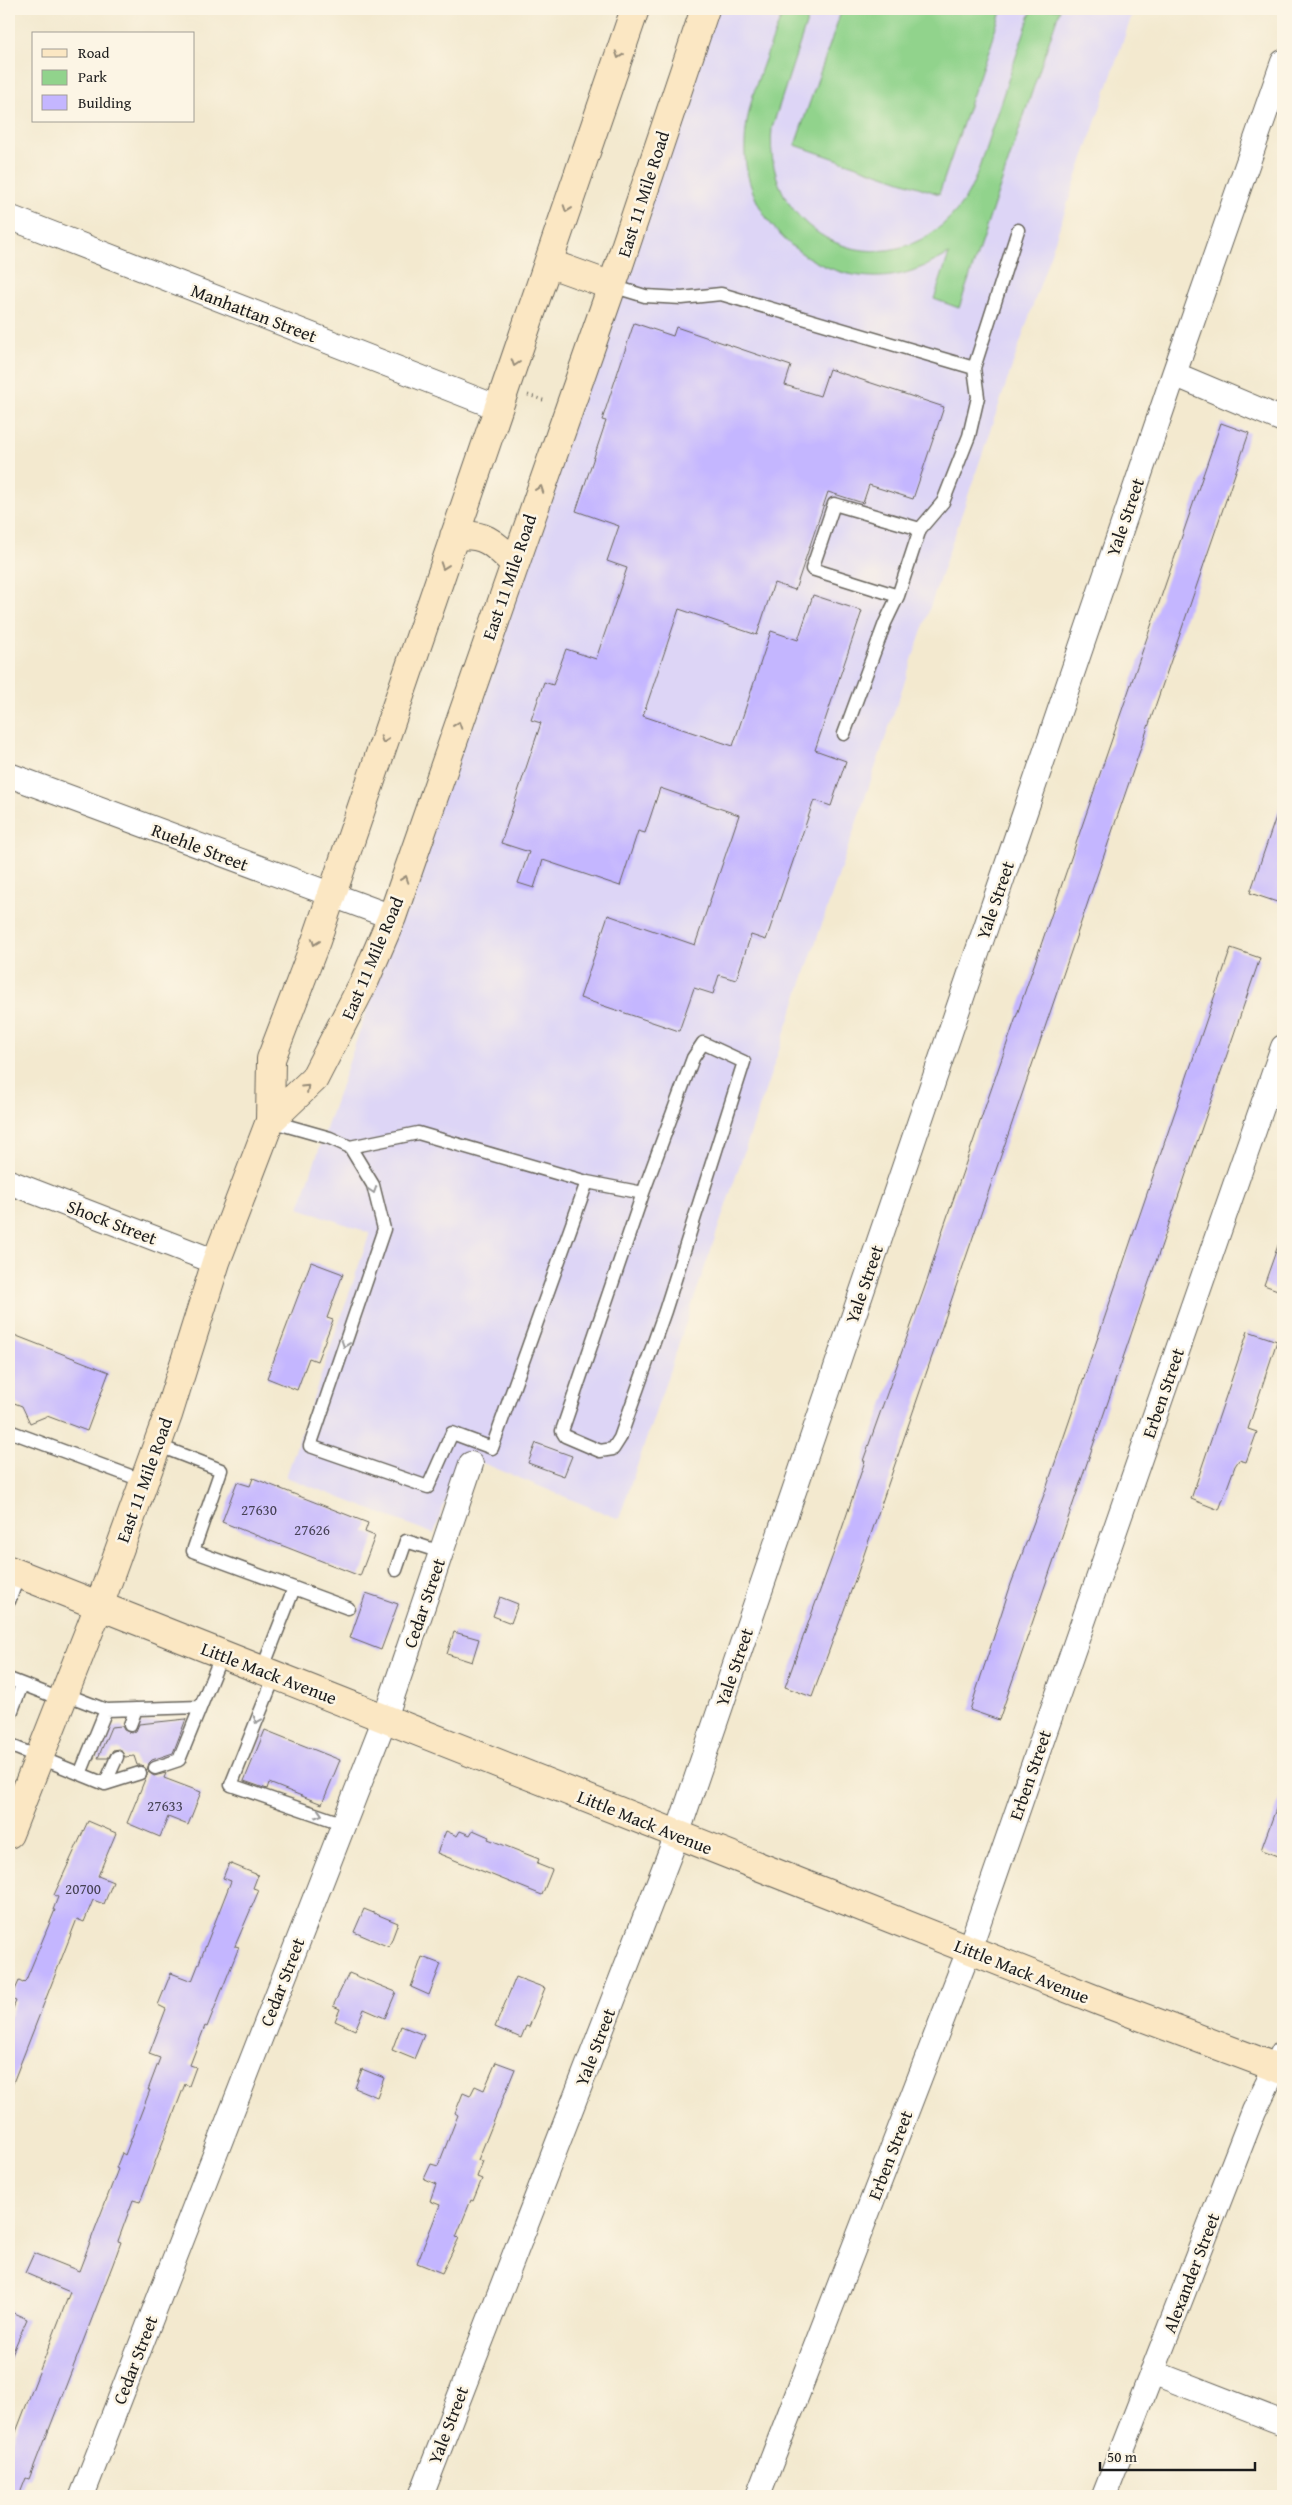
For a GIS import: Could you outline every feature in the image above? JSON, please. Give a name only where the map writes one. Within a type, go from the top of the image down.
[{"type":"main road","name":"East 11 Mile Road","points":[[9,1834],[16,1793],[40,1758],[99,1606],[157,1445],[216,1262],[270,1121],[271,1059],[331,896],[635,9]]},
{"type":"main road","name":"East 11 Mile Road","points":[[270,1121],[314,1079],[365,980],[392,917],[612,286],[705,9]]},
{"type":"main road","points":[[548,263],[612,286]]},
{"type":"main road","points":[[454,536],[469,534],[482,537],[495,544],[514,563]]},
{"type":"main road","name":"Little Mack Avenue","points":[[14,1572],[1102,2002],[1281,2063]]},
{"type":"street","name":"Yale Street","points":[[421,2496],[677,1835],[1174,374],[1283,62]]},
{"type":"street","name":"Manhattan Street","points":[[9,217],[503,398]]},
{"type":"street","points":[[1174,374],[1283,420]]},
{"type":"street","name":"Ruehle Street","points":[[9,774],[331,896],[392,917]]},
{"type":"street","name":"Erben Street","points":[[758,2496],[969,1950],[1283,1048]]},
{"type":"street","name":"Shock Street","points":[[9,1182],[216,1262]]},
{"type":"street","name":"Cedar Street","points":[[82,2496],[386,1718],[475,1454]]},
{"type":"street","name":"Alexander Street","points":[[1104,2496],[1254,2111],[1281,2063]]},
{"type":"street","points":[[1152,2372],[1283,2423]]},
{"type":"lane","points":[[844,734],[884,623],[898,596],[920,529],[942,502],[969,436],[978,397],[974,368],[1018,230]]},
{"type":"lane","points":[[612,286],[645,296],[682,298],[721,294],[974,368]]},
{"type":"lane","points":[[898,596],[812,570],[834,504],[920,529]]},
{"type":"lane","points":[[703,1043],[744,1062],[665,1311],[620,1438],[614,1449],[600,1451],[565,1436],[562,1431],[643,1193],[692,1058],[703,1043]]},
{"type":"lane","points":[[270,1121],[330,1138],[350,1147],[373,1184],[384,1229],[310,1446],[428,1487],[452,1433],[475,1454],[492,1448],[587,1182]]},
{"type":"lane","points":[[350,1147],[418,1134],[587,1182],[643,1193]]},
{"type":"lane","points":[[9,1431],[144,1481]]},
{"type":"lane","points":[[157,1445],[221,1470],[193,1551],[348,1608]]},
{"type":"lane","points":[[396,1570],[406,1540],[441,1552]]},
{"type":"lane","points":[[9,1601],[14,1572]]},
{"type":"lane","points":[[294,1588],[231,1785],[344,1824]]},
{"type":"lane","points":[[160,1754],[154,1768],[179,1760],[222,1654]]},
{"type":"lane","points":[[9,1679],[22,1685],[106,1710],[200,1708]]},
{"type":"lane","points":[[9,1718],[22,1685]]},
{"type":"lane","points":[[173,1721],[178,1708]]},
{"type":"lane","points":[[130,1725],[136,1709]]},
{"type":"lane","points":[[80,1774],[106,1710]]},
{"type":"lane","points":[[9,1744],[105,1784],[140,1772]]},
{"type":"lane","points":[[105,1784],[117,1758]]},
{"type":"path","points":[[503,398],[569,409]]},
{"type":"shaded area","points":[[710,9],[1134,9],[619,1519],[461,1454],[434,1534],[286,1477],[370,1233],[299,1208]]},
{"type":"green space","points":[[784,9],[811,9],[772,128],[774,166],[786,199],[807,224],[834,242],[864,250],[897,248],[928,235],[957,210],[977,174],[1032,9],[1060,9],[959,308],[934,299],[949,254],[922,267],[893,276],[873,277],[847,274],[823,265],[801,253],[782,236],[766,217],[754,194],[747,170],[746,127],[759,75]]},
{"type":"green space","points":[[842,9],[1002,9],[939,194],[795,145]]},
{"type":"building","points":[[634,323],[673,336],[676,327],[791,366],[785,385],[820,396],[829,369],[944,407],[913,499],[869,485],[863,503],[828,492],[795,590],[774,583],[757,635],[679,609],[643,716],[733,746],[771,631],[798,640],[813,595],[862,611],[815,750],[846,761],[831,806],[814,800],[766,940],[751,935],[736,980],[719,975],[713,994],[694,988],[679,1031],[580,998],[608,915],[695,945],[739,815],[660,788],[645,833],[638,831],[620,886],[543,860],[534,888],[518,883],[529,852],[501,843],[541,723],[531,720],[544,682],[553,685],[566,649],[596,659],[627,568],[607,561],[619,526],[576,511],[606,421],[602,420]]},
{"type":"building","points":[[1221,423],[1249,433],[858,1572],[812,1697],[785,1687],[834,1552],[865,1461],[863,1461],[928,1278],[942,1232]]},
{"type":"building","points":[[1280,805],[1283,806],[1283,893],[1280,903],[1250,893]]},
{"type":"building","points":[[1231,948],[1260,958],[999,1720],[970,1710],[1011,1584],[1045,1492]]},
{"type":"building","points":[[1281,1237],[1283,1238],[1283,1292],[1264,1285]]},
{"type":"building","points":[[311,1262],[343,1274],[327,1318],[333,1320],[317,1361],[309,1358],[297,1390],[267,1378]]},
{"type":"building","points":[[1248,1331],[1277,1341],[1248,1429],[1257,1432],[1246,1462],[1239,1460],[1235,1466],[1219,1510],[1191,1499]]},
{"type":"building","points":[[9,1333],[109,1372],[87,1431],[47,1416],[30,1423],[22,1406],[9,1401]]},
{"type":"building","points":[[536,1443],[572,1456],[564,1476],[528,1463]]},
{"type":"building","points":[[253,1478],[368,1523],[365,1532],[375,1536],[360,1576],[222,1522],[237,1482],[250,1486]]},
{"type":"building","points":[[366,1593],[398,1604],[381,1650],[350,1638]]},
{"type":"building","points":[[500,1597],[518,1604],[511,1623],[493,1616]]},
{"type":"building","points":[[454,1632],[479,1639],[472,1662],[447,1654]]},
{"type":"building","points":[[186,1719],[173,1753],[152,1760],[147,1770],[142,1765],[137,1765],[134,1756],[125,1757],[120,1749],[113,1750],[108,1758],[98,1758],[111,1727],[122,1726],[124,1730],[131,1733],[136,1731],[139,1724]]},
{"type":"building","points":[[265,1730],[340,1760],[322,1804],[269,1783],[267,1789],[244,1781]]},
{"type":"building","points":[[148,1772],[154,1776],[166,1773],[164,1778],[201,1792],[188,1825],[168,1817],[160,1837],[127,1823]]},
{"type":"building","points":[[1281,1795],[1283,1795],[1283,1858],[1261,1850]]},
{"type":"building","points":[[88,1821],[116,1833],[98,1876],[113,1882],[104,1904],[93,1900],[84,1922],[77,1919],[9,2093],[9,2018],[16,2001],[11,1999],[19,1981],[23,1983],[26,1980],[55,1910],[53,1910],[58,1897],[54,1895]]},
{"type":"building","points":[[473,1830],[489,1837],[488,1839],[539,1859],[537,1864],[552,1870],[542,1895],[437,1853],[446,1831],[457,1836],[460,1831],[470,1835]]},
{"type":"building","points":[[229,1863],[258,1875],[253,1888],[259,1890],[235,1946],[239,1947],[190,2065],[196,2067],[189,2086],[185,2084],[140,2202],[133,2200],[118,2241],[121,2242],[113,2264],[29,2479],[26,2478],[19,2496],[9,2496],[9,2450],[70,2292],[25,2273],[34,2253],[79,2271],[118,2169],[116,2168],[122,2153],[125,2155],[150,2090],[148,2090],[160,2058],[149,2054],[166,2009],[158,2005],[171,1973],[192,1981],[231,1881],[223,1878]]},
{"type":"building","points":[[364,1909],[398,1923],[389,1947],[354,1932]]},
{"type":"building","points":[[422,1957],[441,1964],[429,1995],[411,1987]]},
{"type":"building","points":[[349,1973],[396,1992],[385,2018],[364,2009],[355,2030],[335,2021],[340,2009],[333,2006]]},
{"type":"building","points":[[516,1977],[545,1988],[529,2027],[526,2026],[521,2038],[495,2027]]},
{"type":"building","points":[[401,2026],[424,2035],[414,2059],[392,2050]]},
{"type":"building","points":[[496,2062],[515,2069],[478,2160],[483,2161],[477,2177],[482,2179],[456,2237],[459,2238],[442,2273],[417,2263],[440,2205],[430,2201],[436,2184],[424,2179],[431,2164],[438,2166],[458,2115],[455,2113],[463,2093],[470,2096],[475,2086],[484,2090]]},
{"type":"building","points":[[362,2069],[384,2078],[377,2097],[355,2088]]},
{"type":"building","points":[[9,2311],[27,2319],[9,2361]]}]
